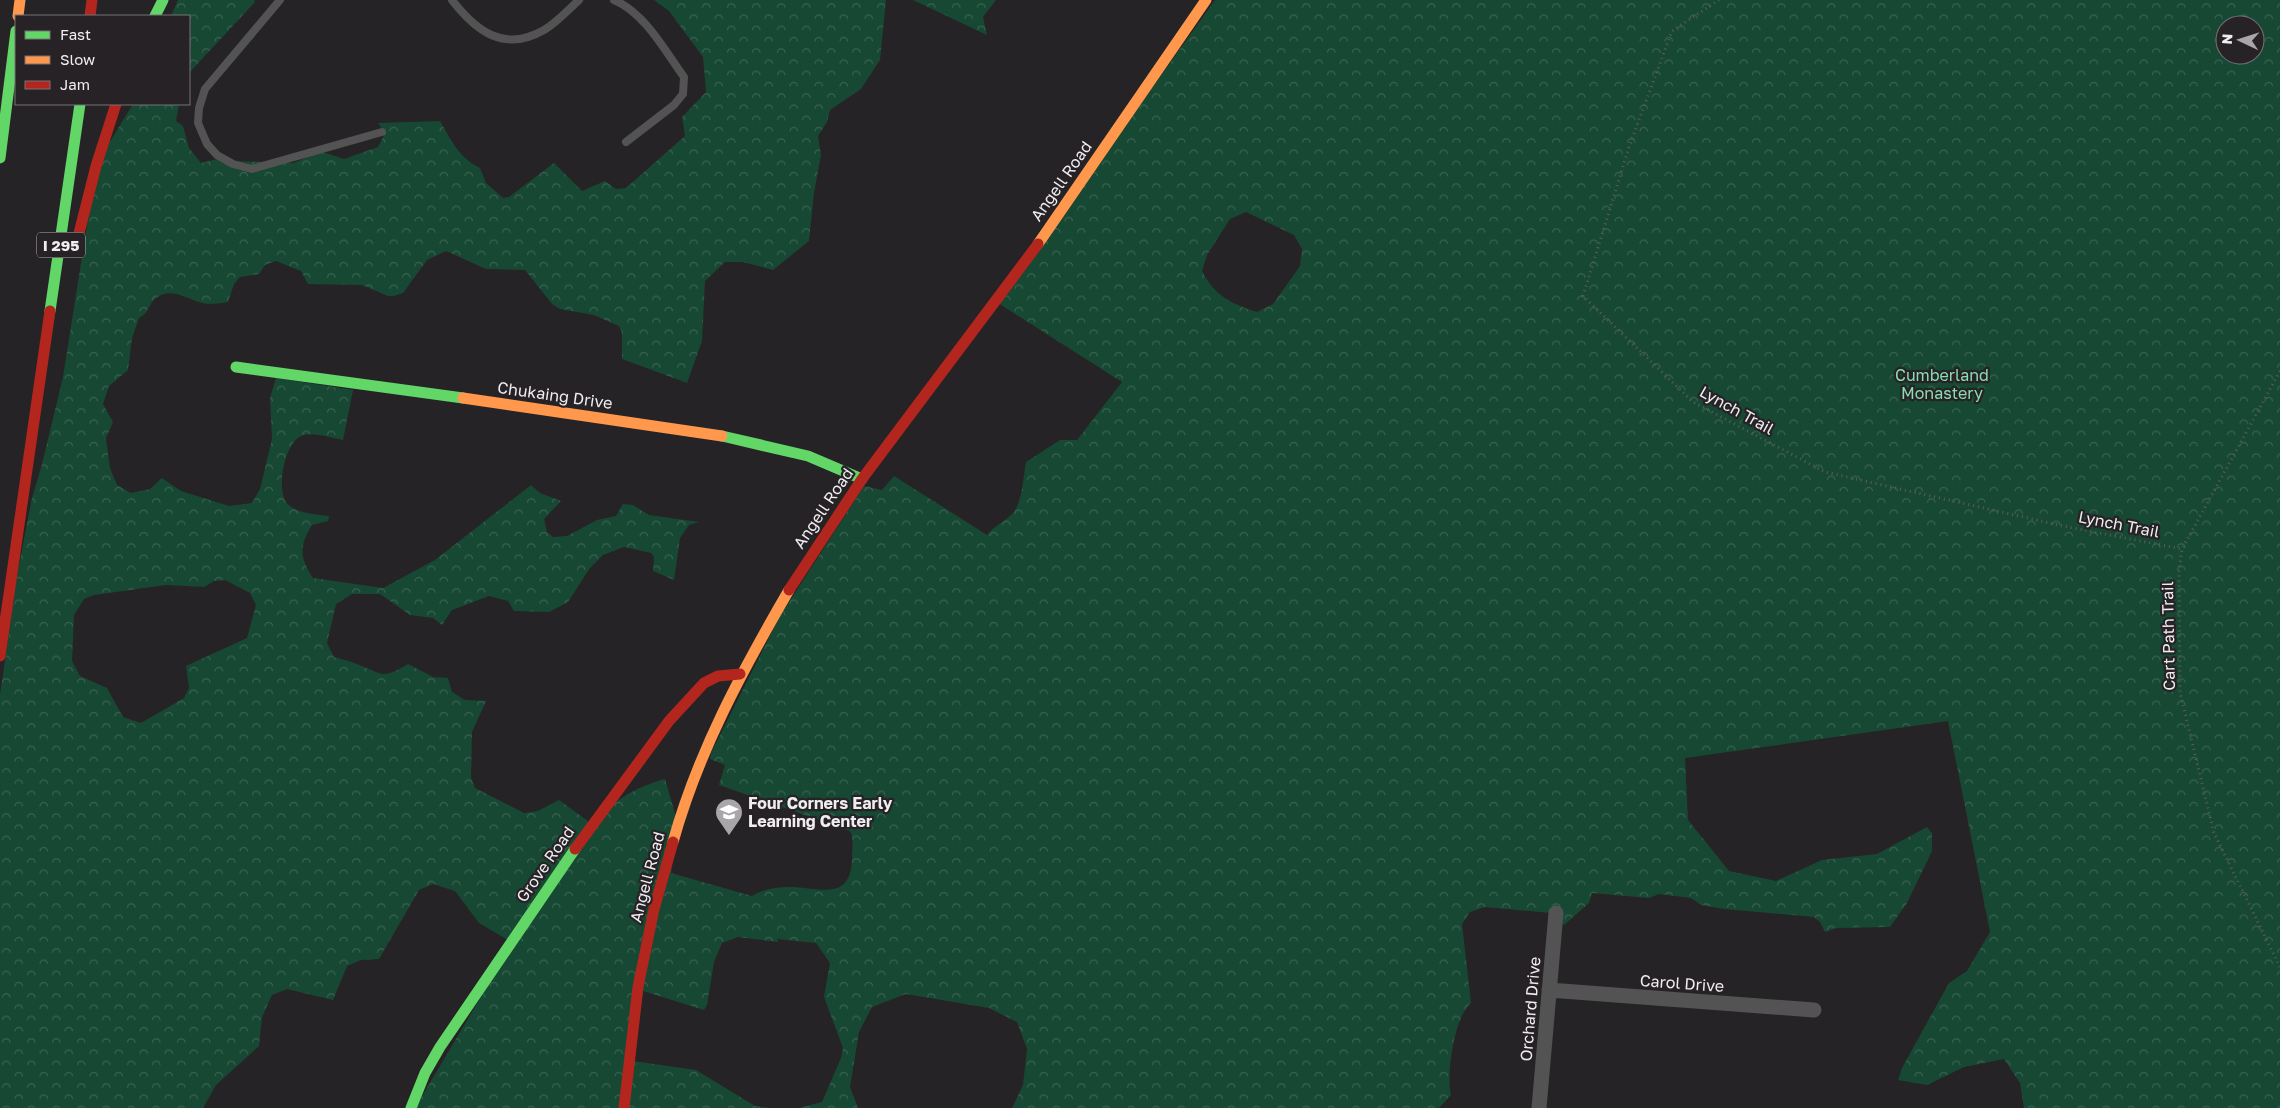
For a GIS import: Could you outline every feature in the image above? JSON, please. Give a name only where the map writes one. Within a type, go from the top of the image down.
[{"type":"main road","points":[[18,15],[20,0]]},
{"type":"main road","points":[[90,15],[92,0]]},
{"type":"main road","points":[[156,15],[163,0]]},
{"type":"main road","name":"Angell Road","points":[[624,1108],[638,987],[654,909],[677,827],[710,737],[740,674],[800,571],[862,479],[1017,274],[1206,0]]},
{"type":"main road","points":[[0,158],[15,39]]},
{"type":"main road","name":"I 295","points":[[0,656],[80,105]]},
{"type":"main road","points":[[72,261],[96,166],[116,105]]},
{"type":"main road","points":[[40,385],[65,290]]},
{"type":"main road","name":"Chukaing Drive","points":[[236,367],[565,413],[778,446],[831,463],[862,479]]},
{"type":"main road","name":"Grove Road","points":[[411,1108],[425,1073],[450,1032],[564,864],[639,760],[669,721],[704,683],[718,676],[740,674]]},
{"type":"street","name":"Orchard Drive","points":[[1539,1108],[1556,913]]},
{"type":"street","name":"Carol Drive","points":[[1549,990],[1814,1010]]},
{"type":"lane","points":[[280,0],[205,89],[199,108],[198,123],[207,144],[217,155],[233,164],[252,169],[382,132]]},
{"type":"lane","points":[[452,0],[481,31],[497,38],[522,40],[544,30],[579,0]]},
{"type":"lane","points":[[614,0],[642,20],[684,77],[683,94],[674,105],[626,142]]},
{"type":"path","name":"Lynch Trail","points":[[1718,0],[1672,31],[1629,147],[1583,296],[1693,402],[1825,472],[2062,526],[2182,549]]},
{"type":"path","name":"Cart Path Trail","points":[[2280,372],[2182,549],[2179,572],[2180,692],[2214,833],[2280,967]]},
{"type":"green space","points":[[178,0],[254,0],[255,2],[190,72],[190,15],[171,15]]},
{"type":"green space","name":"Cumberland Monastery","points":[[654,0],[886,0],[880,60],[861,89],[830,110],[827,122],[818,136],[821,155],[814,193],[809,241],[773,270],[743,262],[725,262],[705,281],[702,341],[687,383],[622,359],[622,333],[619,326],[594,315],[560,309],[552,304],[525,270],[486,269],[446,251],[427,260],[403,293],[394,296],[388,296],[362,285],[308,284],[301,271],[276,261],[265,265],[259,274],[240,277],[234,284],[228,302],[208,304],[176,294],[163,294],[154,300],[139,318],[132,338],[128,370],[109,386],[103,404],[113,422],[106,438],[110,468],[117,485],[131,493],[150,489],[162,478],[181,491],[229,506],[252,503],[260,489],[272,439],[270,398],[276,378],[353,390],[343,440],[318,435],[304,435],[297,438],[292,445],[284,464],[282,486],[286,502],[295,509],[306,513],[329,516],[328,521],[312,525],[303,546],[302,552],[305,564],[313,578],[383,588],[435,560],[531,485],[540,493],[561,501],[544,519],[547,532],[553,537],[567,536],[597,520],[616,516],[623,504],[633,505],[649,515],[699,522],[689,525],[680,538],[674,580],[653,571],[654,557],[651,553],[624,547],[603,555],[590,568],[568,602],[549,612],[514,611],[508,601],[489,596],[452,610],[442,625],[433,618],[410,615],[380,594],[352,594],[336,604],[327,643],[334,657],[377,673],[387,674],[408,664],[433,677],[448,678],[452,692],[465,700],[486,701],[472,732],[471,778],[475,788],[524,813],[538,811],[559,800],[592,824],[608,808],[625,796],[644,786],[665,779],[676,817],[671,873],[752,896],[765,890],[779,887],[822,890],[840,887],[846,882],[852,858],[850,831],[719,785],[725,765],[710,759],[711,753],[780,616],[864,486],[882,490],[894,476],[987,535],[1015,510],[1022,490],[1026,462],[1060,440],[1077,440],[1122,382],[998,303],[1215,0],[2280,0],[2280,1108],[2024,1108],[2020,1083],[2004,1059],[1964,1067],[1927,1085],[1898,1080],[1902,1068],[1949,983],[1967,971],[1990,932],[1948,721],[1685,758],[1688,820],[1729,871],[1776,881],[1822,860],[1877,854],[1927,827],[1932,833],[1932,851],[1907,903],[1890,927],[1836,928],[1825,932],[1820,922],[1814,917],[1724,909],[1701,905],[1691,898],[1659,894],[1649,898],[1592,893],[1589,903],[1564,925],[1551,913],[1485,907],[1470,912],[1462,924],[1471,1003],[1460,1020],[1453,1046],[1450,1074],[1451,1095],[1439,1108],[1012,1108],[1023,1085],[1027,1049],[1017,1022],[989,1008],[906,994],[872,1007],[859,1032],[850,1087],[858,1108],[799,1108],[822,1102],[841,1058],[843,1048],[824,997],[830,963],[816,943],[777,939],[778,942],[738,937],[722,943],[714,962],[707,1005],[704,1010],[643,991],[633,1061],[696,1070],[755,1106],[771,1108],[415,1108],[513,943],[479,923],[455,891],[433,884],[419,890],[379,959],[361,960],[347,966],[333,1000],[287,989],[272,995],[262,1017],[259,1046],[216,1085],[203,1108],[0,1108],[0,695],[17,575],[32,498],[63,377],[90,206],[105,150],[132,105],[179,105],[176,121],[183,126],[189,148],[201,163],[221,158],[228,161],[294,163],[320,151],[344,159],[378,147],[385,133],[378,123],[440,121],[461,154],[480,168],[486,183],[503,198],[509,197],[554,163],[582,191],[605,181],[616,189],[626,188],[685,136],[682,117],[706,92],[703,57],[669,11]],"holes":[[[1246,212],[1294,235],[1302,249],[1300,266],[1273,304],[1257,312],[1239,306],[1224,297],[1212,286],[1202,271],[1207,255],[1230,219]],[[225,580],[250,593],[256,605],[247,638],[186,666],[189,688],[184,698],[141,723],[123,717],[107,688],[80,676],[72,661],[74,615],[84,599],[94,595],[166,585],[204,587],[214,581]]]},
{"type":"green space","points":[[913,0],[996,0],[983,17],[987,35]]},
{"type":"traffic: fast","points":[[156,15],[163,0]]},
{"type":"traffic: fast","points":[[0,158],[15,39]]},
{"type":"traffic: fast","points":[[50,311],[80,105]]},
{"type":"traffic: fast","points":[[236,367],[463,398]]},
{"type":"traffic: fast","points":[[722,436],[808,456],[862,479]]},
{"type":"traffic: fast","points":[[411,1108],[425,1073],[440,1047],[575,849]]},
{"type":"traffic: slow","points":[[18,15],[20,0]]},
{"type":"traffic: slow","points":[[1038,244],[1206,0]]},
{"type":"traffic: slow","points":[[463,398],[722,436]]},
{"type":"traffic: slow","points":[[673,842],[683,809],[708,744],[738,682],[789,590]]},
{"type":"traffic: jam","points":[[90,15],[92,0]]},
{"type":"traffic: jam","points":[[75,249],[96,166],[116,105]]},
{"type":"traffic: jam","points":[[789,590],[862,479],[1038,244]]},
{"type":"traffic: jam","points":[[0,656],[50,311]]},
{"type":"traffic: jam","points":[[575,849],[669,721],[704,683],[718,676],[740,674]]},
{"type":"traffic: jam","points":[[624,1108],[638,987],[654,909],[673,842]]},
{"type":"place","name":"Four Corners Early Learning Center","points":[[729,836]]}]
